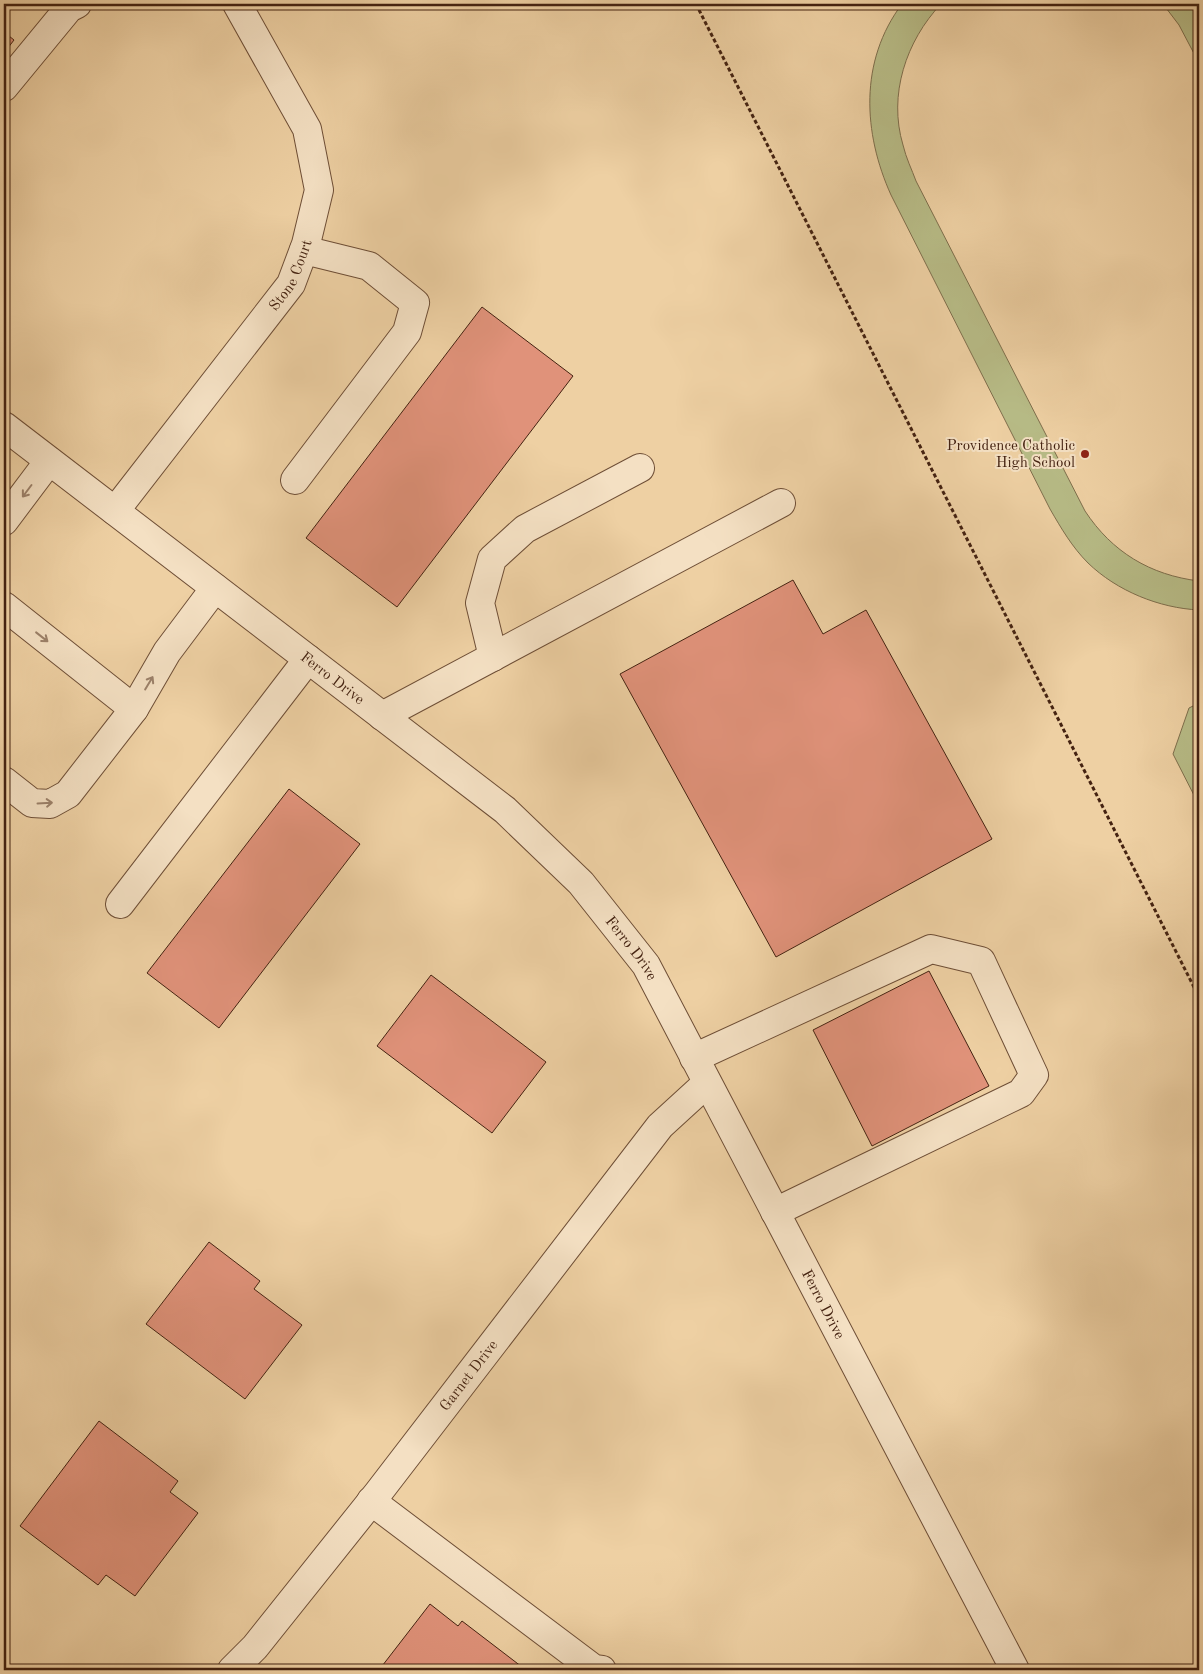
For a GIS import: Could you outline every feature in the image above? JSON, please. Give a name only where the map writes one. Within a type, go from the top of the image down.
[{"type":"street","points":[[4,87],[69,8],[77,4]]},
{"type":"street","name":"Stone Court","points":[[115,511],[291,284],[304,250],[319,190],[307,129],[237,4]]},
{"type":"street","points":[[295,480],[407,332],[415,303],[369,266],[304,250]]},
{"type":"street","name":"Ferro Drive","points":[[4,426],[505,810],[581,883],[646,965],[1014,1670]]},
{"type":"street","points":[[4,521],[49,461]]},
{"type":"street","points":[[493,657],[480,603],[492,559],[526,529],[640,468]]},
{"type":"street","points":[[382,716],[781,503]]},
{"type":"street","points":[[4,782],[32,803],[50,804],[68,794],[134,709],[167,652],[215,588]]},
{"type":"street","points":[[4,606],[134,709]]},
{"type":"street","points":[[120,904],[308,659]]},
{"type":"street","points":[[694,1058],[931,949],[981,961],[1034,1075],[1021,1093],[775,1212]]},
{"type":"street","name":"Garnet Drive","points":[[232,1670],[255,1647],[371,1501],[660,1126],[707,1083]]},
{"type":"street","points":[[371,1501],[596,1670]]},
{"type":"path","points":[[696,4],[1199,997]]},
{"type":"green space","points":[[902,4],[941,4],[918,35],[903,70],[899,88],[899,126],[904,150],[916,181],[1085,511],[1107,538],[1134,559],[1164,573],[1199,581],[1199,610],[1184,609],[1154,602],[1125,590],[1099,573],[1082,557],[1072,544],[1050,509],[891,195],[875,147],[870,98],[872,73],[878,49],[888,26]]},
{"type":"green space","points":[[1163,4],[1199,4],[1199,63],[1179,25]]},
{"type":"green space","points":[[1199,703],[1199,805],[1173,754],[1189,708]]},
{"type":"building","points":[[4,32],[14,40],[4,53]]},
{"type":"building","points":[[482,307],[573,376],[397,607],[306,538]]},
{"type":"building","points":[[793,580],[823,634],[866,610],[992,839],[776,957],[620,674]]},
{"type":"building","points":[[289,789],[360,844],[219,1028],[147,973]]},
{"type":"building","points":[[929,971],[989,1086],[872,1146],[813,1030]]},
{"type":"building","points":[[431,975],[546,1062],[492,1133],[377,1046]]},
{"type":"building","points":[[209,1242],[260,1281],[254,1289],[302,1325],[245,1399],[146,1324]]},
{"type":"building","points":[[99,1421],[178,1481],[170,1492],[198,1513],[135,1596],[106,1575],[98,1585],[20,1526]]},
{"type":"building","points":[[430,1604],[458,1626],[462,1621],[526,1670],[379,1670]]},
{"type":"place","name":"Providence Catholic High School","points":[[1085,454]]}]
